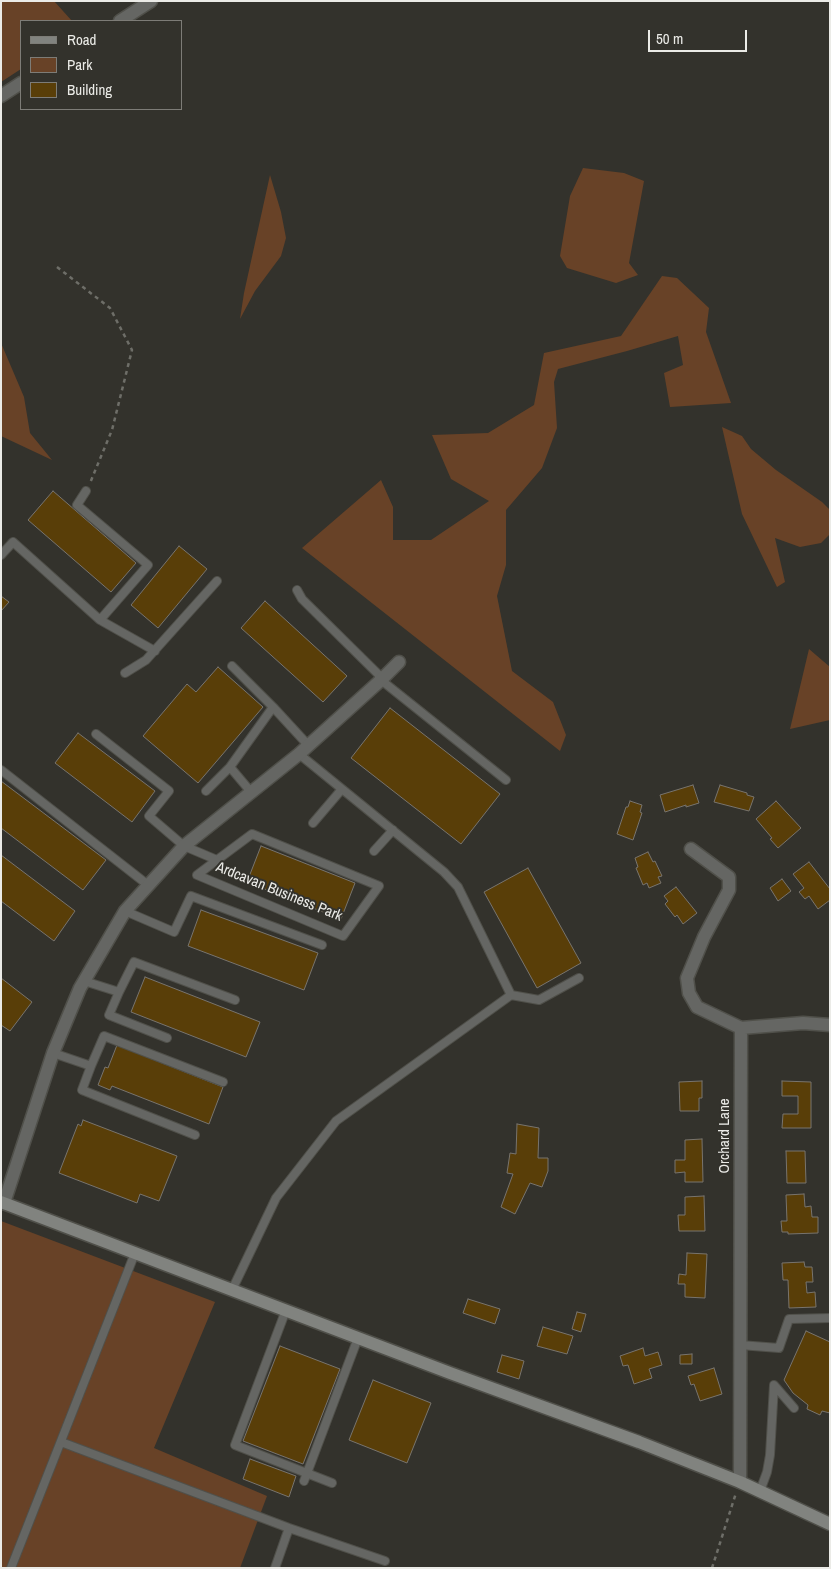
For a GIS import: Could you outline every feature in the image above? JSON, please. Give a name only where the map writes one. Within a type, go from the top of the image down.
[{"type":"main road","points":[[2,1203],[639,1442],[740,1482],[830,1524]]},
{"type":"street","points":[[122,20],[151,1]]},
{"type":"street","points":[[1,96],[20,84]]},
{"type":"street","points":[[2,1203],[53,1053],[84,981],[125,911],[184,846],[304,750],[399,662]]},
{"type":"street","points":[[691,849],[729,877],[729,890],[704,937],[687,978],[689,993],[698,1007],[741,1028],[803,1023],[830,1025]]},
{"type":"street","name":"Orchard Lane","points":[[740,1482],[741,1028]]},
{"type":"lane","points":[[86,490],[77,505],[148,565],[100,620]]},
{"type":"lane","points":[[1,555],[13,542],[100,620],[155,651]]},
{"type":"lane","points":[[125,673],[146,660],[155,651],[216,581]]},
{"type":"lane","points":[[297,590],[302,599],[319,618],[378,674],[381,680],[506,780]]},
{"type":"lane","points":[[232,666],[273,707],[304,750],[342,789],[444,872],[458,887],[511,995]]},
{"type":"lane","points":[[206,791],[230,766],[273,707]]},
{"type":"lane","name":"Ardcavan Business Park","points":[[96,734],[169,791],[149,816],[184,846],[217,860]]},
{"type":"lane","points":[[230,766],[252,792]]},
{"type":"lane","points":[[1,770],[148,885]]},
{"type":"lane","points":[[313,823],[342,789]]},
{"type":"lane","points":[[374,851],[393,830]]},
{"type":"lane","name":"Ardcavan Business Park","points":[[252,834],[379,886],[343,936],[197,876],[217,860],[252,834]]},
{"type":"lane","points":[[125,911],[174,932],[191,896],[322,945]]},
{"type":"lane","points":[[167,1038],[109,1015],[134,962],[235,1000]]},
{"type":"lane","points":[[232,1290],[276,1198],[336,1121],[511,995],[539,1000],[580,978]]},
{"type":"lane","points":[[84,981],[119,992]]},
{"type":"lane","points":[[195,1135],[82,1090],[104,1036],[223,1082]]},
{"type":"lane","points":[[53,1053],[91,1066]]},
{"type":"lane","points":[[11,1568],[135,1253]]},
{"type":"lane","points":[[286,1310],[236,1446],[332,1483]]},
{"type":"lane","points":[[740,1345],[780,1348],[789,1319],[830,1318]]},
{"type":"lane","points":[[304,1481],[358,1338]]},
{"type":"lane","points":[[760,1491],[767,1472],[770,1455],[774,1385],[794,1408]]},
{"type":"lane","points":[[60,1442],[290,1528],[385,1561]]},
{"type":"lane","points":[[275,1568],[290,1528]]},
{"type":"path","points":[[57,267],[110,308],[132,350],[112,430],[86,490]]},
{"type":"path","points":[[712,1568],[740,1482]]},
{"type":"green space","points":[[1,1],[54,1],[71,20],[20,20],[20,70],[1,82]]},
{"type":"green space","points":[[583,168],[624,173],[644,181],[629,263],[638,275],[616,283],[567,268],[560,256],[570,196]]},
{"type":"green space","points":[[270,175],[281,212],[286,238],[281,256],[255,291],[240,319],[244,293]]},
{"type":"green space","points":[[662,276],[677,278],[709,308],[706,332],[731,403],[670,407],[664,373],[683,365],[678,336],[558,369],[554,382],[557,428],[542,468],[506,510],[506,565],[497,596],[512,671],[553,702],[566,735],[560,751],[302,548],[381,480],[393,507],[393,540],[431,540],[489,501],[451,479],[432,435],[488,433],[534,405],[544,353],[621,336]]},
{"type":"green space","points":[[1,343],[24,397],[30,433],[52,460],[1,436]]},
{"type":"green space","points":[[722,427],[742,436],[751,449],[830,510],[830,534],[821,543],[800,547],[775,538],[785,582],[777,587],[742,514]]},
{"type":"green space","points":[[809,649],[830,667],[830,720],[790,729]]},
{"type":"green space","points":[[1,1221],[215,1302],[154,1448],[267,1496],[240,1568],[1,1568]]},
{"type":"building","points":[[53,491],[136,563],[111,592],[28,520]]},
{"type":"building","points":[[179,546],[207,569],[158,628],[131,605]]},
{"type":"building","points":[[1,596],[9,602],[1,611]]},
{"type":"building","points":[[265,601],[347,676],[323,702],[241,628]]},
{"type":"building","points":[[218,667],[263,707],[198,783],[143,736],[187,684],[196,692]]},
{"type":"building","points":[[390,708],[500,794],[461,844],[351,758]]},
{"type":"building","points":[[78,733],[155,791],[132,822],[55,763]]},
{"type":"building","points":[[1,781],[106,860],[83,890],[1,828]]},
{"type":"building","points":[[693,785],[699,803],[665,812],[660,795]]},
{"type":"building","points":[[720,785],[754,797],[749,811],[714,802]]},
{"type":"building","points":[[630,801],[642,805],[640,812],[642,813],[633,840],[617,834],[626,807],[628,807]]},
{"type":"building","points":[[776,801],[801,828],[778,848],[756,819]]},
{"type":"building","points":[[261,846],[355,883],[341,919],[247,882]]},
{"type":"building","points":[[648,852],[653,862],[655,861],[662,876],[658,877],[661,883],[649,888],[647,883],[643,885],[636,868],[638,867],[635,858]]},
{"type":"building","points":[[1,855],[75,911],[54,941],[1,901]]},
{"type":"building","points":[[809,862],[830,889],[830,900],[818,909],[809,896],[805,899],[799,892],[804,888],[793,874]]},
{"type":"building","points":[[528,868],[581,963],[537,988],[484,892]]},
{"type":"building","points":[[782,879],[791,891],[778,901],[770,888]]},
{"type":"building","points":[[676,887],[697,913],[683,924],[677,915],[675,917],[665,904],[668,901],[664,896]]},
{"type":"building","points":[[201,910],[318,953],[304,990],[188,946]]},
{"type":"building","points":[[145,977],[260,1022],[246,1057],[131,1012]]},
{"type":"building","points":[[1,978],[32,1002],[10,1031],[1,1025]]},
{"type":"building","points":[[117,1045],[223,1087],[209,1124],[112,1086],[110,1090],[98,1085],[105,1067],[108,1068]]},
{"type":"building","points":[[702,1081],[702,1098],[699,1098],[699,1111],[680,1111],[679,1082]]},
{"type":"building","points":[[782,1081],[811,1082],[811,1128],[782,1128],[783,1114],[798,1114],[798,1096],[782,1096]]},
{"type":"building","points":[[83,1120],[177,1156],[159,1201],[140,1194],[137,1203],[59,1173],[78,1124],[81,1126]]},
{"type":"building","points":[[517,1124],[539,1128],[538,1158],[548,1158],[548,1171],[542,1187],[530,1183],[515,1214],[501,1207],[513,1174],[507,1173],[510,1153],[516,1154]]},
{"type":"building","points":[[702,1139],[703,1182],[685,1182],[685,1172],[675,1173],[675,1160],[685,1160],[685,1140]]},
{"type":"building","points":[[786,1151],[805,1151],[806,1183],[787,1183]]},
{"type":"building","points":[[804,1194],[805,1207],[811,1206],[812,1217],[818,1217],[818,1233],[788,1234],[788,1232],[782,1232],[781,1221],[787,1221],[786,1195]]},
{"type":"building","points":[[704,1196],[705,1231],[679,1231],[678,1215],[685,1215],[685,1197]]},
{"type":"building","points":[[687,1253],[707,1254],[705,1298],[685,1297],[685,1284],[678,1284],[679,1274],[686,1275]]},
{"type":"building","points":[[804,1262],[805,1267],[812,1267],[813,1282],[806,1282],[807,1293],[815,1292],[816,1307],[789,1308],[788,1280],[783,1280],[782,1263]]},
{"type":"building","points":[[468,1299],[500,1309],[495,1324],[463,1313]]},
{"type":"building","points":[[577,1312],[586,1314],[581,1332],[572,1329]]},
{"type":"building","points":[[543,1327],[573,1336],[567,1354],[537,1346]]},
{"type":"building","points":[[806,1331],[830,1342],[830,1413],[822,1411],[820,1415],[807,1409],[808,1405],[793,1393],[784,1380]]},
{"type":"building","points":[[280,1346],[340,1369],[303,1464],[243,1441]]},
{"type":"building","points":[[643,1348],[645,1356],[658,1352],[662,1365],[649,1369],[652,1378],[634,1384],[628,1365],[623,1366],[620,1356]]},
{"type":"building","points":[[692,1354],[692,1364],[680,1364],[680,1355]]},
{"type":"building","points":[[502,1355],[524,1361],[519,1379],[497,1372]]},
{"type":"building","points":[[714,1368],[722,1394],[700,1401],[694,1384],[691,1385],[688,1376]]},
{"type":"building","points":[[373,1380],[431,1403],[407,1463],[349,1440]]},
{"type":"building","points":[[250,1459],[296,1476],[289,1497],[243,1479]]}]
